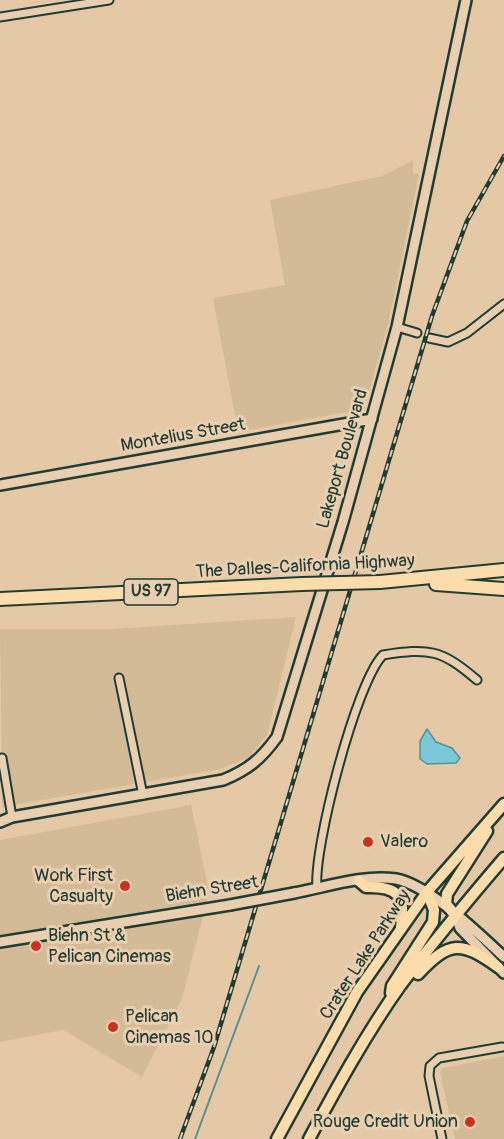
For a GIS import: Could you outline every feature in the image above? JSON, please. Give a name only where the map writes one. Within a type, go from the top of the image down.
[{"type":"highway","name":"The Dalles-California Highway","points":[[0,599],[405,581],[504,570]]},
{"type":"highway","name":"US 97","points":[[405,581],[504,579]]},
{"type":"highway","points":[[405,581],[504,589]]},
{"type":"main road","name":"Crater Lake Parkway","points":[[277,1139],[357,992],[427,892],[504,804]]},
{"type":"main road","points":[[454,915],[446,904],[447,894],[486,834],[494,815]]},
{"type":"main road","points":[[309,1139],[342,1077],[390,1002],[454,915],[504,858]]},
{"type":"main road","points":[[359,881],[366,887],[385,887],[399,897],[404,911],[401,929]]},
{"type":"main road","points":[[390,1002],[392,986],[433,922],[434,910],[427,892]]},
{"type":"main road","points":[[390,1002],[433,957],[446,949],[465,947],[502,966]]},
{"type":"street","points":[[0,17],[109,0]]},
{"type":"street","name":"Lakeport Boulevard","points":[[0,822],[12,817],[223,780],[246,771],[263,757],[277,737],[372,419],[396,327],[466,0]]},
{"type":"street","points":[[429,338],[448,342],[467,333],[504,304]]},
{"type":"street","points":[[396,327],[417,333]]},
{"type":"street","name":"Montelius Street","points":[[0,485],[372,419]]},
{"type":"street","points":[[317,888],[317,859],[327,812],[362,689],[374,664],[383,655],[437,652],[456,663],[477,680]]},
{"type":"street","points":[[119,678],[143,795]]},
{"type":"street","points":[[2,758],[12,817]]},
{"type":"street","name":"Biehn Street","points":[[0,942],[230,905],[359,881],[395,879],[427,892],[454,915],[467,922],[502,966]]},
{"type":"street","points":[[442,1139],[429,1076],[434,1061],[439,1058],[502,1047]]},
{"type":"shaded area","points":[[413,160],[413,173],[419,174],[388,325],[364,409],[238,432],[213,298],[285,285],[270,200],[382,176]]},
{"type":"shaded area","points":[[296,617],[267,735],[249,757],[221,769],[2,807],[0,629],[111,629]]},
{"type":"shaded area","points":[[191,805],[209,892],[182,999],[142,1077],[63,1030],[0,1042],[0,840]]},
{"type":"shaded area","points":[[504,1056],[504,1139],[455,1139],[440,1072],[443,1068]]},
{"type":"water","points":[[427,729],[436,742],[452,748],[460,758],[456,763],[427,764],[420,759],[420,741]]},
{"type":"waterway","points":[[195,1139],[259,966]]},
{"type":"railway","points":[[180,1139],[214,1047],[432,316],[467,221],[504,156]]},
{"type":"place","name":"Valero","points":[[368,842]]},
{"type":"place","name":"Work First Casualty","points":[[125,886]]},
{"type":"place","name":"Biehn St & Pelican Cinemas","points":[[36,946]]},
{"type":"place","name":"Pelican Cinemas 10","points":[[113,1027]]},
{"type":"place","name":"Rouge Credit Union","points":[[470,1122]]}]
